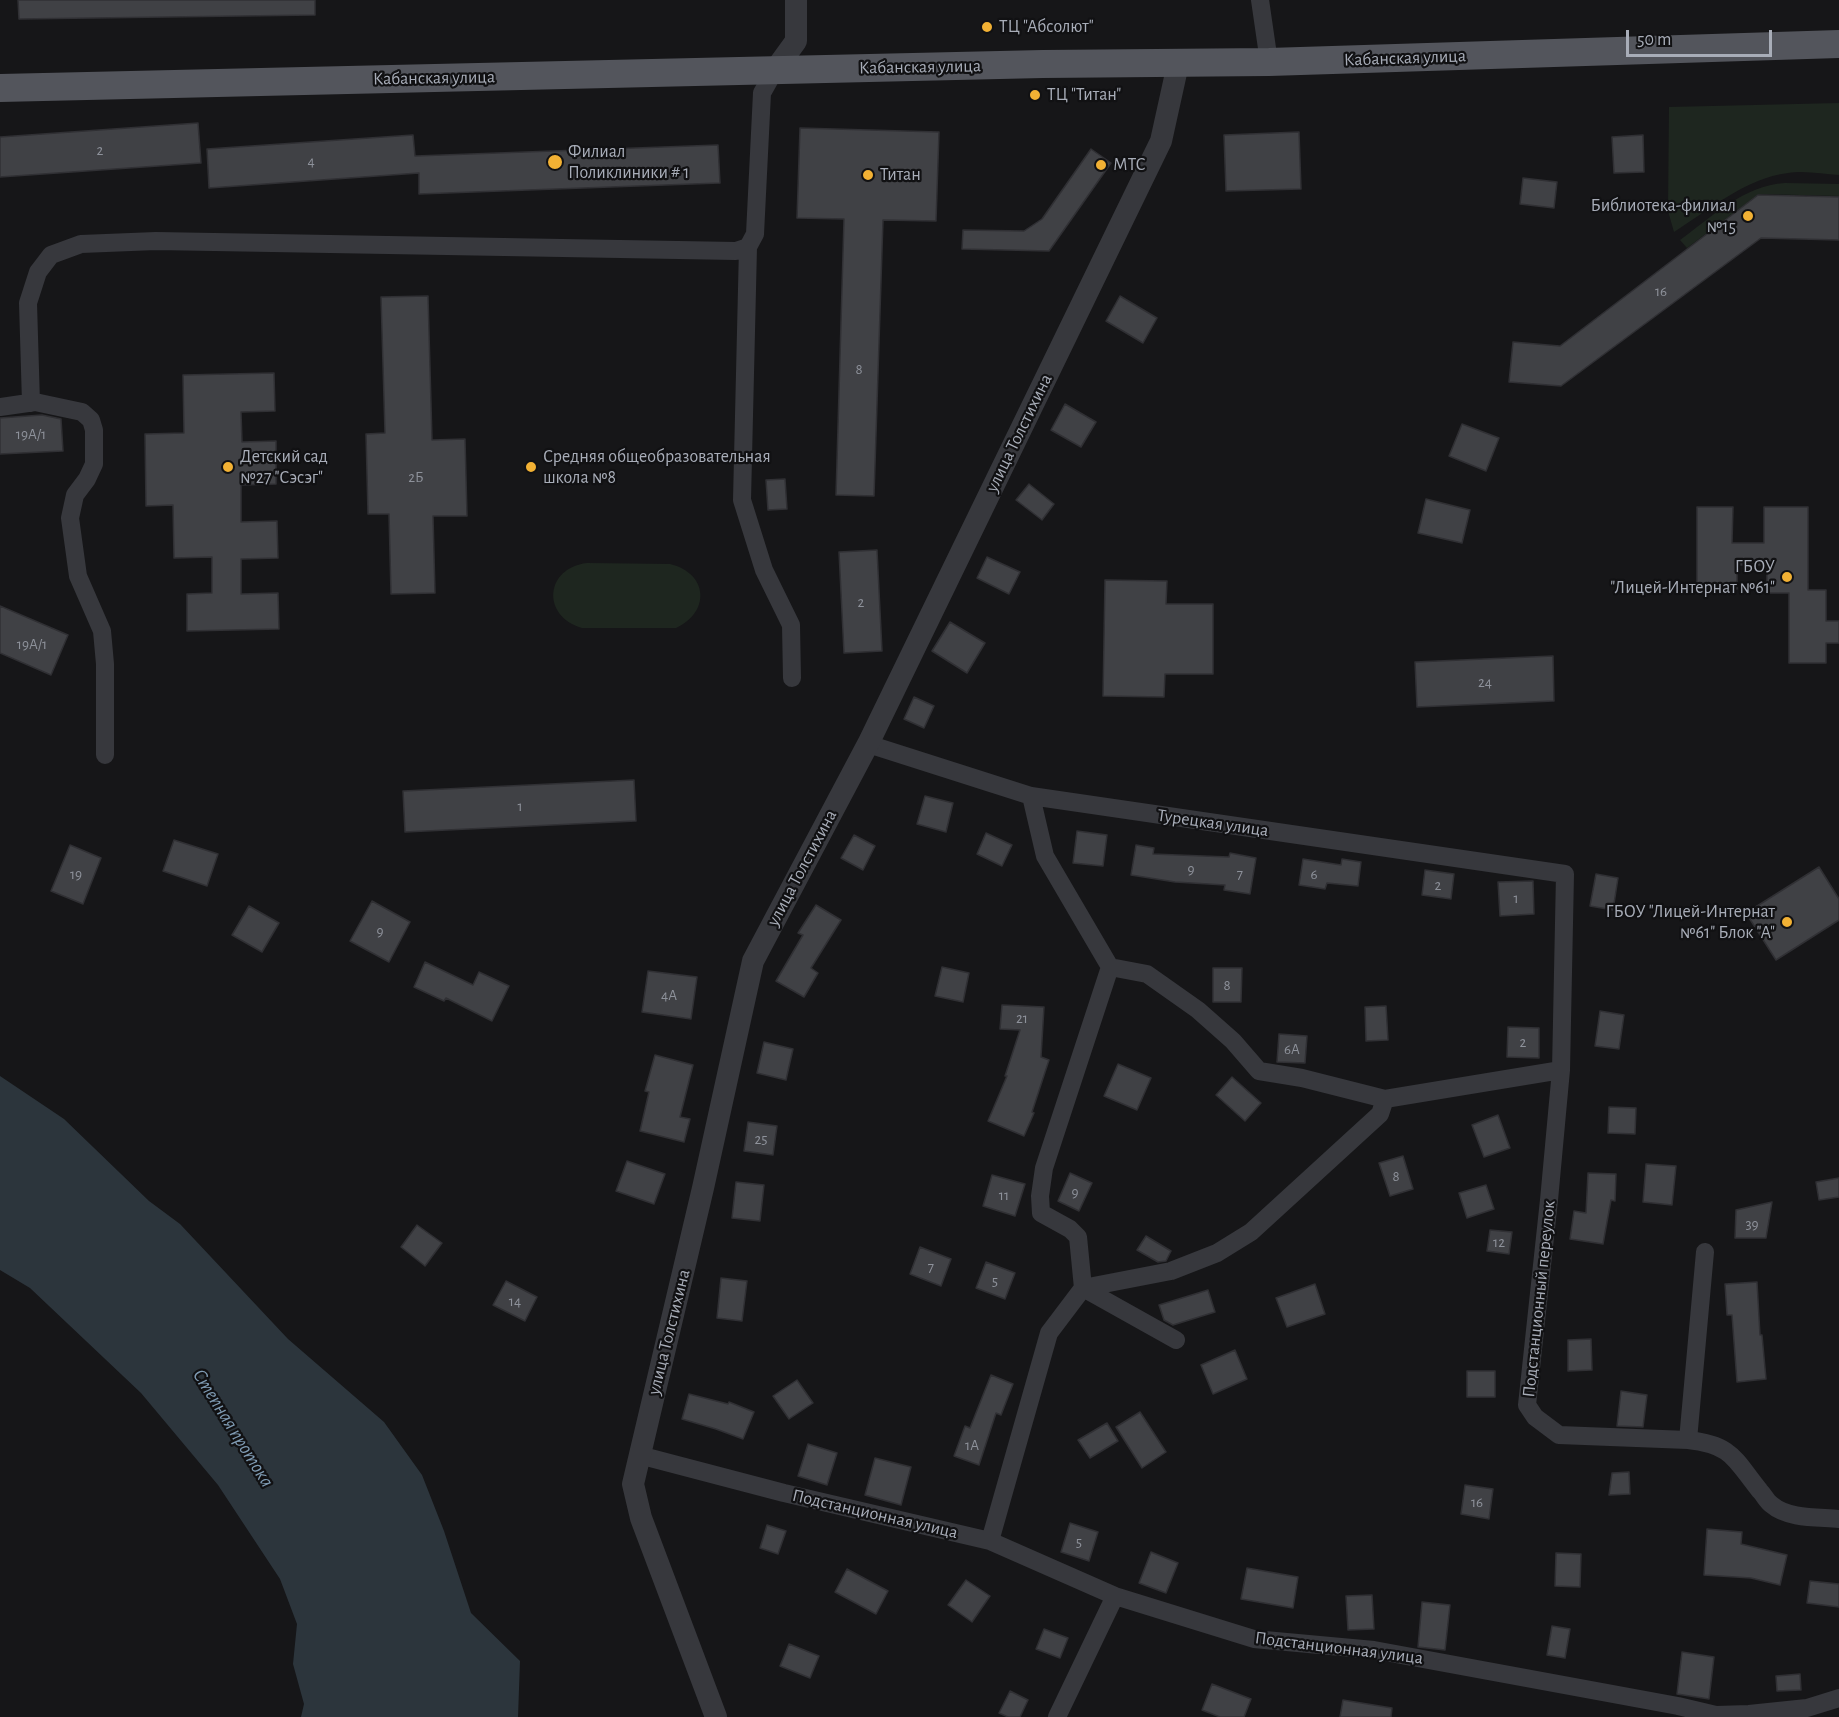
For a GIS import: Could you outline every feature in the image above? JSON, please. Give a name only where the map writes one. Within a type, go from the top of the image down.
[{"type":"main road","name":"Кабанская улица","points":[[0,88],[1073,63],[1269,62],[1839,44]]},
{"type":"street","points":[[792,678],[791,625],[764,570],[742,500],[748,247],[755,234],[762,93],[796,41],[796,0]]},
{"type":"street","points":[[1260,0],[1269,62]]},
{"type":"street","name":"улица Толстихина","points":[[716,1717],[641,1518],[633,1484],[704,1188],[753,962],[868,744],[1161,141],[1178,64]]},
{"type":"street","points":[[31,403],[28,303],[38,272],[51,255],[81,244],[156,241],[736,251],[748,247]]},
{"type":"street","points":[[0,407],[31,403],[82,412],[91,420],[94,430],[94,464],[87,479],[75,495],[70,518],[78,576],[102,631],[105,664],[105,755]]},
{"type":"street","name":"Турецкая улица","points":[[868,744],[1031,796],[1565,874]]},
{"type":"street","points":[[1031,796],[1045,856],[1110,967],[1044,1168],[1040,1196],[1041,1213],[1070,1229],[1078,1238],[1083,1288]]},
{"type":"street","name":"Подстанционный переулок","points":[[1565,874],[1561,1070],[1527,1405],[1535,1418],[1559,1435],[1688,1440],[1722,1448],[1735,1458],[1772,1506],[1792,1514],[1839,1519]]},
{"type":"street","points":[[1110,967],[1147,974],[1198,1010],[1233,1041],[1259,1071],[1302,1078],[1385,1099],[1561,1070]]},
{"type":"street","points":[[990,1540],[1049,1333],[1083,1288],[1171,1271],[1217,1253],[1251,1232],[1380,1114],[1385,1099]]},
{"type":"street","points":[[1688,1440],[1706,1252]]},
{"type":"street","points":[[1083,1288],[1176,1340]]},
{"type":"street","name":"Подстанционная улица","points":[[639,1455],[784,1493],[990,1540],[1115,1596],[1254,1639],[1374,1650],[1716,1715],[1807,1708],[1839,1698]]},
{"type":"street","points":[[1057,1717],[1115,1596]]},
{"type":"shaded area","points":[[1839,103],[1839,175],[1794,172],[1757,181],[1728,196],[1674,232],[1668,211],[1669,107]]},
{"type":"shaded area","points":[[1839,184],[1839,196],[1759,194],[1687,248],[1680,240],[1742,196],[1770,185]]},
{"type":"shaded area","points":[[587,563],[670,564],[683,569],[692,576],[698,584],[700,603],[695,613],[676,628],[582,628],[569,622],[560,613],[554,603],[553,593],[556,583],[563,574],[573,567]]},
{"type":"water","name":"Степная протока","points":[[0,1076],[64,1119],[149,1201],[180,1224],[288,1339],[384,1422],[422,1475],[444,1531],[471,1613],[520,1661],[518,1717],[301,1717],[304,1704],[293,1664],[297,1624],[280,1579],[218,1485],[141,1393],[30,1288],[0,1270]]},
{"type":"building","points":[[18,0],[315,0],[315,15],[19,19]]},
{"type":"building","points":[[198,123],[201,163],[0,177],[0,137]]},
{"type":"building","points":[[800,128],[939,132],[936,221],[883,220],[874,496],[836,495],[844,219],[797,218]]},
{"type":"building","points":[[1299,132],[1301,189],[1226,191],[1224,135]]},
{"type":"building","points":[[413,135],[415,156],[718,145],[720,183],[419,194],[419,173],[209,188],[207,149]]},
{"type":"building","points":[[1643,135],[1644,172],[1614,173],[1612,137]]},
{"type":"building","points":[[1091,149],[1111,163],[1049,251],[962,249],[963,230],[1024,231],[1042,219]]},
{"type":"building","points":[[1523,178],[1557,182],[1554,208],[1520,204]]},
{"type":"building","points":[[1758,195],[1839,197],[1839,240],[1761,238],[1561,386],[1509,382],[1513,342],[1560,346]]},
{"type":"building","points":[[428,296],[432,440],[465,439],[467,516],[433,516],[435,593],[391,594],[389,514],[368,514],[366,434],[385,433],[381,297]]},
{"type":"building","points":[[1120,296],[1157,318],[1143,343],[1106,321]]},
{"type":"building","points":[[274,373],[275,411],[241,412],[242,442],[276,441],[276,484],[241,485],[241,522],[277,521],[278,558],[241,559],[241,594],[278,593],[279,629],[187,631],[187,594],[212,593],[212,557],[174,558],[173,505],[146,506],[145,434],[184,433],[183,375]]},
{"type":"building","points":[[1065,404],[1096,422],[1081,447],[1051,430]]},
{"type":"building","points":[[42,415],[61,419],[63,451],[0,454],[0,418]]},
{"type":"building","points":[[1462,424],[1499,438],[1486,471],[1449,456]]},
{"type":"building","points":[[785,479],[787,509],[768,510],[766,480]]},
{"type":"building","points":[[1029,484],[1054,504],[1042,520],[1016,500]]},
{"type":"building","points":[[1426,499],[1470,510],[1462,543],[1418,533]]},
{"type":"building","name":"ГБОУ \"Лицей-Интернат №61\"","points":[[1697,507],[1733,507],[1732,543],[1764,543],[1764,507],[1808,507],[1808,590],[1826,590],[1826,621],[1839,621],[1839,643],[1826,643],[1826,663],[1789,663],[1789,593],[1767,593],[1767,565],[1737,565],[1737,589],[1697,589]]},
{"type":"building","points":[[877,550],[882,651],[844,653],[839,552]]},
{"type":"building","points":[[987,557],[1020,572],[1009,594],[977,578]]},
{"type":"building","points":[[1105,580],[1167,581],[1166,604],[1213,604],[1213,674],[1165,674],[1164,697],[1103,696]]},
{"type":"building","points":[[0,606],[68,635],[51,675],[0,653]]},
{"type":"building","points":[[950,622],[985,643],[967,673],[932,651]]},
{"type":"building","points":[[1553,656],[1554,701],[1417,707],[1415,662]]},
{"type":"building","points":[[914,697],[934,706],[924,728],[904,719]]},
{"type":"building","points":[[634,780],[636,821],[405,832],[403,791]]},
{"type":"building","points":[[925,796],[953,803],[946,832],[917,824]]},
{"type":"building","points":[[1077,831],[1107,835],[1103,866],[1073,863]]},
{"type":"building","points":[[986,833],[1012,845],[1002,866],[977,854]]},
{"type":"building","points":[[854,835],[875,846],[863,870],[841,858]]},
{"type":"building","points":[[174,840],[218,854],[207,886],[163,871]]},
{"type":"building","points":[[70,845],[101,858],[83,904],[51,891]]},
{"type":"building","points":[[1136,845],[1154,848],[1153,854],[1229,857],[1230,853],[1256,858],[1250,894],[1224,890],[1225,885],[1175,882],[1131,875]]},
{"type":"building","points":[[1303,859],[1341,865],[1342,859],[1361,862],[1358,886],[1327,883],[1325,889],[1299,885]]},
{"type":"building","points":[[1819,867],[1839,899],[1839,920],[1776,960],[1746,913]]},
{"type":"building","points":[[1425,870],[1454,874],[1451,899],[1422,895]]},
{"type":"building","points":[[1596,874],[1618,878],[1613,910],[1590,906]]},
{"type":"building","points":[[1533,881],[1534,914],[1500,916],[1498,882]]},
{"type":"building","points":[[372,901],[410,922],[389,962],[350,941]]},
{"type":"building","points":[[816,905],[841,920],[811,968],[818,973],[804,997],[776,981],[803,935],[798,933]]},
{"type":"building","points":[[249,906],[279,923],[262,952],[232,935]]},
{"type":"building","points":[[425,962],[473,985],[479,972],[509,986],[492,1021],[446,998],[444,1001],[414,987]]},
{"type":"building","points":[[942,967],[969,973],[963,1002],[935,996]]},
{"type":"building","points":[[1213,968],[1242,968],[1241,1002],[1213,1002]]},
{"type":"building","points":[[648,971],[697,977],[691,1019],[642,1012]]},
{"type":"building","points":[[1002,1005],[1044,1007],[1041,1057],[1049,1060],[1032,1112],[1034,1113],[1024,1136],[988,1121],[1007,1076],[1005,1076],[1020,1030],[1000,1029]]},
{"type":"building","points":[[1386,1006],[1388,1040],[1366,1041],[1365,1007]]},
{"type":"building","points":[[1600,1011],[1624,1015],[1619,1049],[1595,1046]]},
{"type":"building","points":[[1508,1027],[1539,1028],[1539,1058],[1507,1057]]},
{"type":"building","points":[[1279,1034],[1307,1036],[1305,1063],[1277,1062]]},
{"type":"building","points":[[764,1042],[793,1049],[786,1080],[757,1073]]},
{"type":"building","points":[[655,1055],[693,1065],[680,1117],[690,1119],[684,1142],[640,1131],[649,1092],[645,1091]]},
{"type":"building","points":[[1118,1064],[1151,1078],[1137,1110],[1104,1096]]},
{"type":"building","points":[[1232,1077],[1261,1103],[1245,1121],[1216,1095]]},
{"type":"building","points":[[1609,1107],[1636,1108],[1635,1134],[1608,1133]]},
{"type":"building","points":[[1498,1115],[1510,1148],[1484,1157],[1472,1125]]},
{"type":"building","points":[[748,1122],[777,1126],[773,1155],[744,1151]]},
{"type":"building","points":[[1403,1156],[1413,1189],[1390,1196],[1379,1163]]},
{"type":"building","points":[[627,1161],[665,1174],[654,1204],[616,1191]]},
{"type":"building","points":[[1646,1164],[1676,1166],[1672,1205],[1643,1202]]},
{"type":"building","points":[[1070,1173],[1092,1183],[1079,1211],[1058,1201]]},
{"type":"building","points":[[1588,1173],[1616,1174],[1615,1201],[1611,1200],[1603,1244],[1570,1239],[1574,1211],[1586,1213]]},
{"type":"building","points":[[992,1175],[1025,1184],[1015,1216],[983,1206]]},
{"type":"building","points":[[1839,1178],[1839,1197],[1819,1200],[1816,1182]]},
{"type":"building","points":[[736,1182],[764,1185],[760,1221],[732,1218]]},
{"type":"building","points":[[1486,1185],[1494,1209],[1467,1218],[1459,1193]]},
{"type":"building","points":[[1772,1202],[1766,1238],[1735,1238],[1736,1210]]},
{"type":"building","points":[[417,1225],[442,1243],[425,1266],[401,1247]]},
{"type":"building","points":[[1490,1230],[1512,1232],[1509,1254],[1487,1251]]},
{"type":"building","points":[[1146,1236],[1171,1251],[1166,1261],[1158,1262],[1137,1250]]},
{"type":"building","points":[[920,1247],[951,1259],[941,1286],[910,1274]]},
{"type":"building","points":[[986,1262],[1015,1273],[1005,1299],[976,1288]]},
{"type":"building","points":[[721,1278],[747,1281],[742,1321],[717,1318]]},
{"type":"building","points":[[506,1281],[537,1297],[525,1321],[493,1305]]},
{"type":"building","points":[[1757,1282],[1760,1335],[1762,1335],[1766,1379],[1737,1382],[1732,1315],[1727,1315],[1725,1284]]},
{"type":"building","points":[[1315,1284],[1325,1314],[1287,1327],[1276,1298]]},
{"type":"building","points":[[1208,1290],[1215,1312],[1173,1325],[1164,1320],[1159,1305]]},
{"type":"building","points":[[1591,1339],[1592,1370],[1568,1371],[1568,1340]]},
{"type":"building","points":[[1235,1350],[1247,1379],[1213,1394],[1201,1365]]},
{"type":"building","points":[[1467,1371],[1495,1371],[1495,1397],[1467,1397]]},
{"type":"building","points":[[991,1375],[1013,1384],[1001,1415],[996,1413],[979,1465],[954,1456],[965,1426],[970,1428]]},
{"type":"building","points":[[797,1380],[813,1403],[789,1419],[773,1396]]},
{"type":"building","points":[[1621,1391],[1647,1395],[1643,1427],[1617,1426]]},
{"type":"building","points":[[689,1394],[728,1404],[729,1402],[754,1412],[743,1439],[682,1419]]},
{"type":"building","points":[[1140,1412],[1166,1452],[1142,1468],[1116,1427]]},
{"type":"building","points":[[1107,1423],[1118,1441],[1090,1458],[1078,1440]]},
{"type":"building","points":[[808,1444],[837,1453],[827,1485],[798,1476]]},
{"type":"building","points":[[875,1458],[911,1467],[901,1505],[865,1495]]},
{"type":"building","points":[[1629,1472],[1630,1494],[1609,1495],[1612,1473]]},
{"type":"building","points":[[1465,1485],[1493,1489],[1489,1519],[1461,1514]]},
{"type":"building","points":[[1070,1523],[1098,1532],[1089,1561],[1061,1552]]},
{"type":"building","points":[[767,1525],[786,1531],[778,1554],[760,1548]]},
{"type":"building","points":[[1707,1529],[1742,1532],[1741,1544],[1787,1555],[1780,1585],[1751,1578],[1704,1575]]},
{"type":"building","points":[[1151,1552],[1178,1563],[1166,1593],[1139,1583]]},
{"type":"building","points":[[1556,1553],[1581,1554],[1580,1587],[1555,1586]]},
{"type":"building","points":[[1247,1568],[1298,1577],[1293,1608],[1241,1599]]},
{"type":"building","points":[[847,1569],[888,1591],[876,1614],[835,1592]]},
{"type":"building","points":[[966,1580],[990,1596],[972,1622],[948,1605]]},
{"type":"building","points":[[1810,1581],[1839,1584],[1839,1607],[1807,1603]]},
{"type":"building","points":[[1372,1595],[1374,1629],[1348,1630],[1346,1596]]},
{"type":"building","points":[[1422,1602],[1450,1605],[1445,1650],[1418,1647]]},
{"type":"building","points":[[1552,1626],[1570,1629],[1565,1658],[1547,1655]]},
{"type":"building","points":[[1044,1629],[1068,1638],[1060,1658],[1036,1649]]},
{"type":"building","points":[[789,1644],[819,1656],[810,1678],[780,1666]]},
{"type":"building","points":[[1682,1652],[1714,1657],[1709,1699],[1677,1694]]},
{"type":"building","points":[[1800,1674],[1801,1690],[1777,1691],[1776,1676]]},
{"type":"building","points":[[1212,1684],[1251,1699],[1244,1717],[1220,1717],[1202,1710]]},
{"type":"building","points":[[1010,1691],[1028,1700],[1020,1717],[1008,1717],[999,1713]]},
{"type":"building","points":[[1343,1700],[1392,1708],[1391,1717],[1340,1717]]},
{"type":"place","name":"ТЦ \"Абсолют\"","points":[[987,27]]},
{"type":"place","name":"ТЦ \"Титан\"","points":[[1035,95]]},
{"type":"place","name":"Филиал Поликлиники # 1","points":[[555,162]]},
{"type":"place","name":"МТС","points":[[1101,165]]},
{"type":"place","name":"Титан","points":[[868,175]]},
{"type":"place","name":"Библиотека-филиал №15","points":[[1748,216]]},
{"type":"place","name":"Детский сад №27 \"Сэсэг\"","points":[[228,467]]},
{"type":"place","name":"Средняя общеобразовательная школа №8","points":[[531,467]]},
{"type":"place","name":"ГБОУ \"Лицей-Интернат №61\"","points":[[1787,577]]},
{"type":"place","name":"ГБОУ \"Лицей-Интернат №61\" Блок \"А\"","points":[[1787,922]]}]
